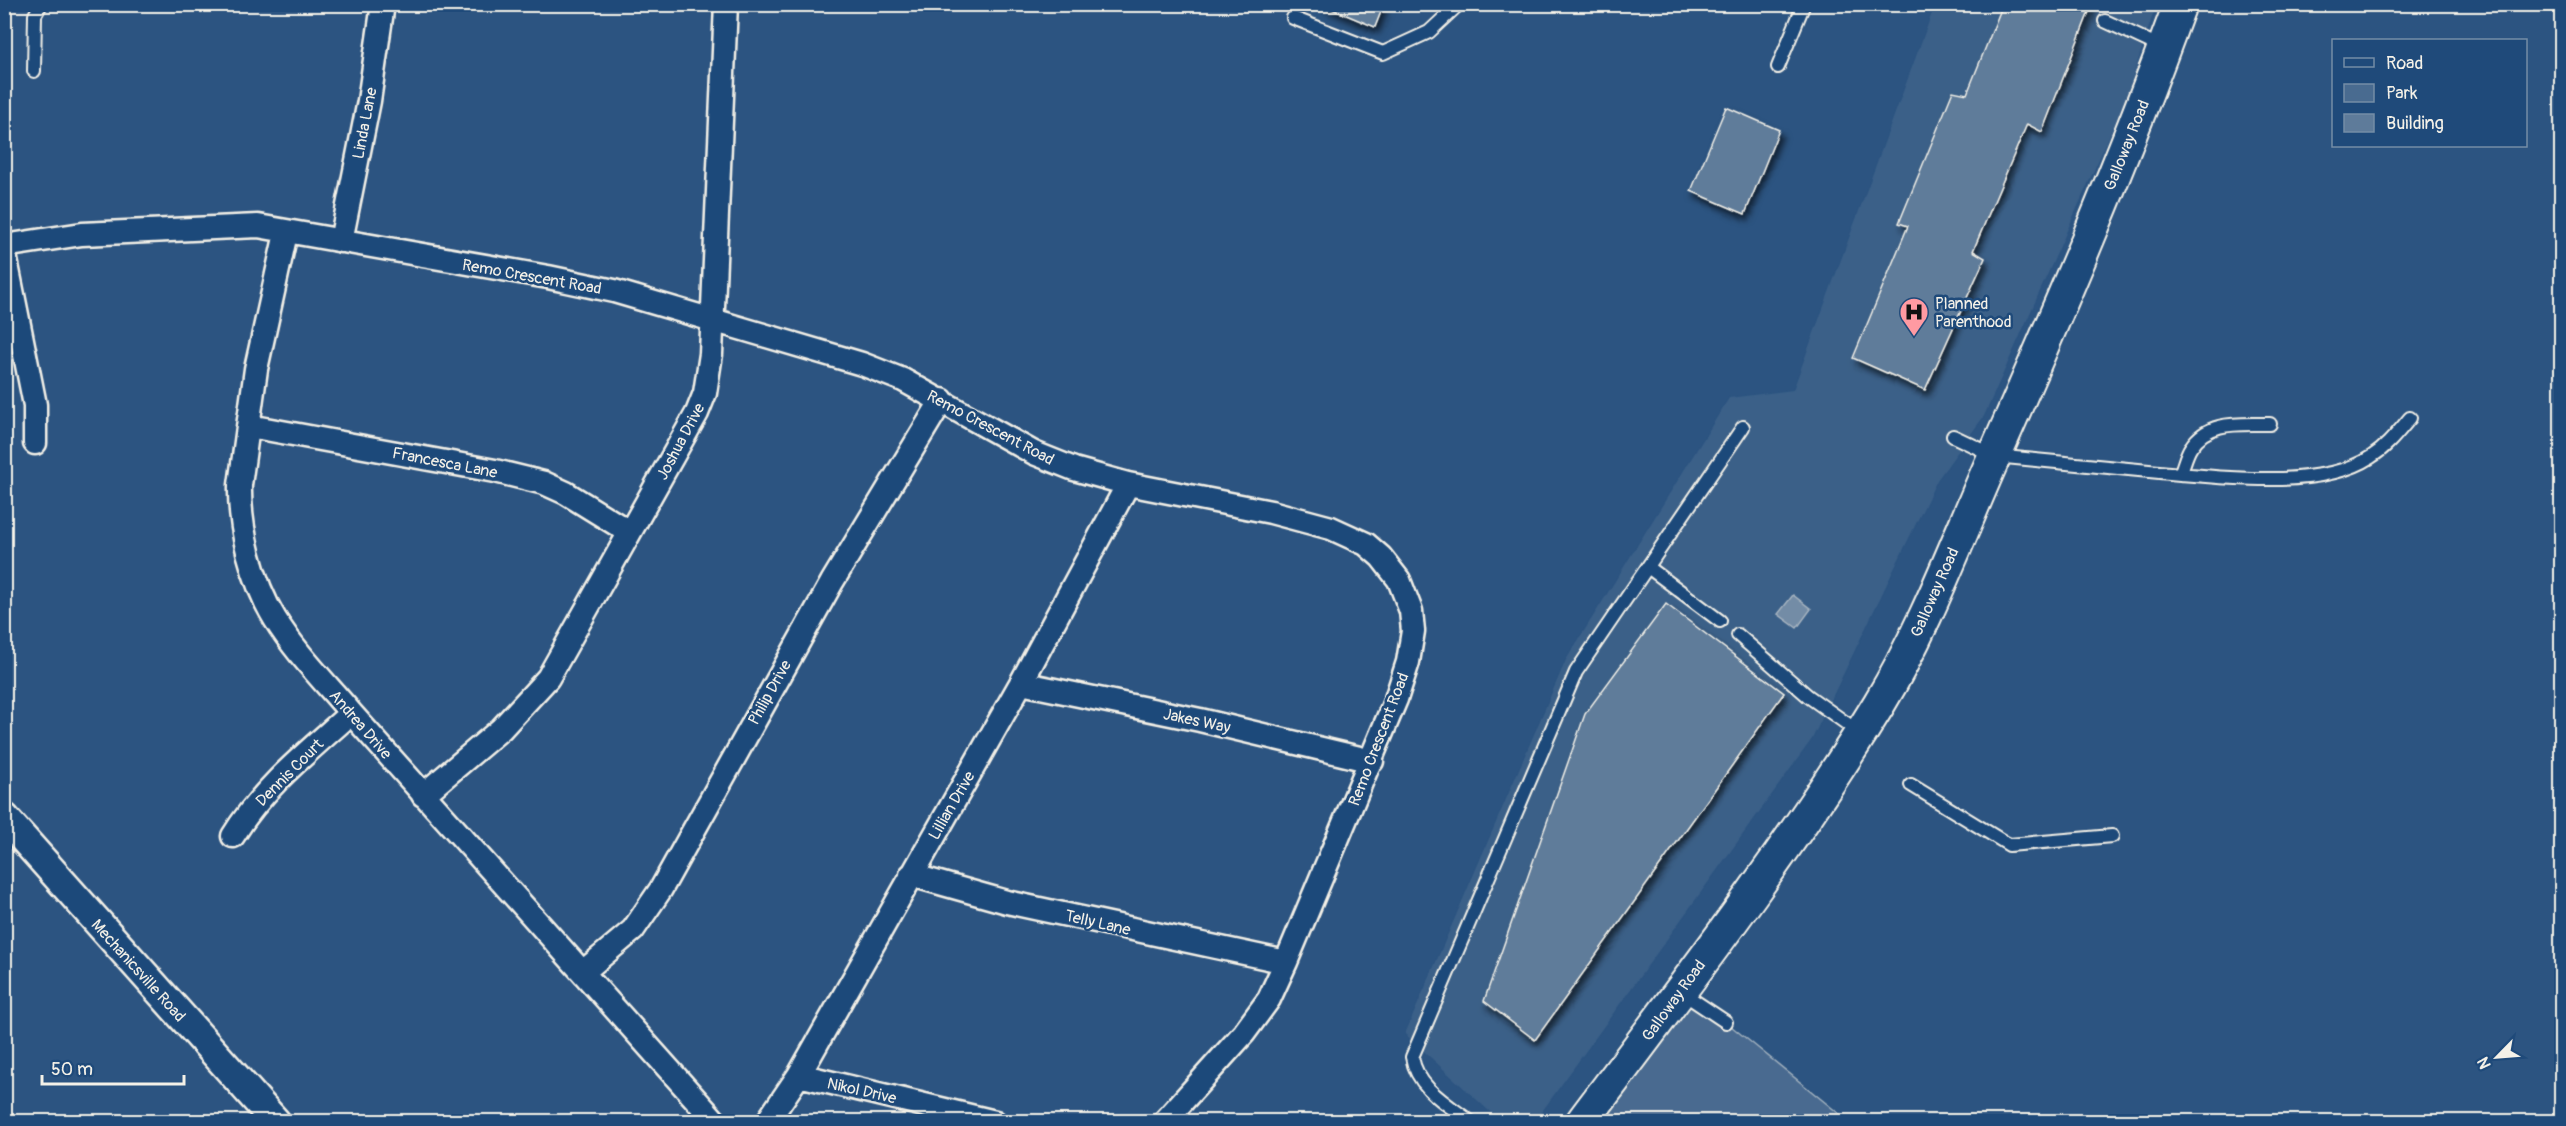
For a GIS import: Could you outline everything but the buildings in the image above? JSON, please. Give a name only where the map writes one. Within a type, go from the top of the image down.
[{"type":"main road","name":"Galloway Road","points":[[1582,1122],[1768,869],[1860,732],[1903,661],[1995,456],[2096,220],[2180,4]]},
{"type":"street","name":"Linda Lane","points":[[341,241],[369,101],[383,4]]},
{"type":"street","name":"Joshua Drive","points":[[423,795],[501,729],[548,678],[697,413],[705,393],[713,318],[726,4]]},
{"type":"street","name":"Remo Crescent Road","points":[[4,248],[82,234],[258,226],[286,233],[548,277],[614,291],[713,318],[862,364],[903,380],[1034,453],[1074,469],[1128,484],[1271,512],[1331,528],[1366,544],[1382,557],[1405,592],[1411,611],[1413,631],[1408,662],[1396,699],[1372,761],[1269,999],[1244,1033],[1164,1122]]},
{"type":"street","name":"Andrea Drive","points":[[286,233],[256,369],[240,501],[253,567],[274,618],[351,713],[716,1122]]},
{"type":"street","points":[[4,248],[35,405],[35,443]]},
{"type":"street","name":"Philip Drive","points":[[582,972],[633,930],[661,889],[826,591],[942,400]]},
{"type":"street","name":"Francesca Lane","points":[[249,426],[495,471],[544,483],[566,493],[629,532]]},
{"type":"street","name":"Lillian Drive","points":[[767,1122],[799,1075],[1021,683],[1128,484]]},
{"type":"street","name":"Jakes Way","points":[[1021,683],[1200,720],[1372,761]]},
{"type":"street","name":"Dennis Court","points":[[233,836],[243,819],[276,780],[351,713]]},
{"type":"street","name":"Mechanicsville Road","points":[[4,817],[276,1122]]},
{"type":"street","name":"Telly Lane","points":[[911,875],[1018,904],[1286,962]]},
{"type":"street","name":"Nikol Drive","points":[[799,1075],[995,1122]]},
{"type":"lane","points":[[34,71],[35,15],[41,4]]},
{"type":"lane","points":[[1293,18],[1383,53],[1429,32],[1459,4]]},
{"type":"lane","points":[[1778,68],[1804,4]]},
{"type":"lane","points":[[2105,21],[2164,49]]},
{"type":"lane","points":[[1953,436],[1995,456],[2180,474],[2268,478],[2326,476],[2370,458],[2392,440],[2410,418]]},
{"type":"lane","points":[[2180,474],[2191,447],[2207,430],[2219,425],[2270,424]]},
{"type":"lane","points":[[1471,1122],[1427,1088],[1414,1069],[1412,1057],[1576,672],[1743,427]]},
{"type":"lane","points":[[1648,567],[1720,621]]},
{"type":"lane","points":[[1738,635],[1808,696],[1860,732]]},
{"type":"lane","points":[[1911,785],[2009,845],[2112,836]]},
{"type":"lane","points":[[1680,991],[1726,1022]]},
{"type":"shaded area","points":[[1935,5],[2156,5],[2125,101],[1984,416],[1937,480],[1812,739],[1535,1121],[1500,1121],[1405,1034],[1566,660],[1729,398],[1793,390]]},
{"type":"shaded area","points":[[1793,595],[1811,609],[1797,628],[1778,614]]},
{"type":"green space","points":[[1680,991],[1726,1022],[1848,1121],[1582,1122]]},
{"type":"place","name":"Planned Parenthood","points":[[1914,338]]}]
